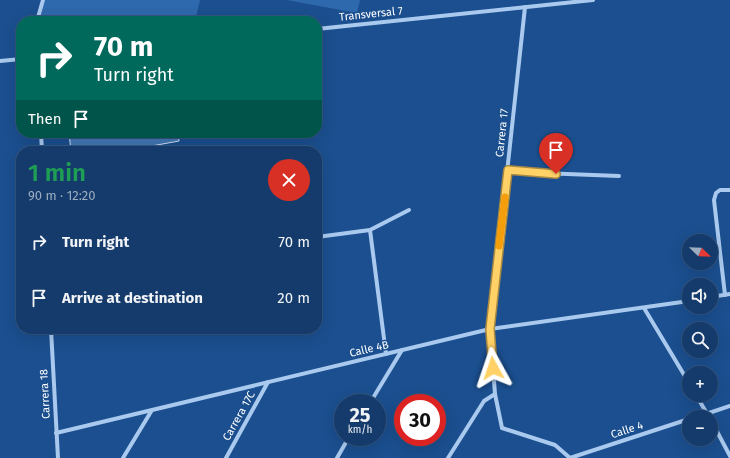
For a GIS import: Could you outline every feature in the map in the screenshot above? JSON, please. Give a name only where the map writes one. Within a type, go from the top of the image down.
[{"type":"street","points":[[38,16],[43,0]]},
{"type":"street","name":"Transversal 7","points":[[322,28],[593,0]]},
{"type":"street","name":"Carrera 17","points":[[502,428],[495,394],[490,329],[525,7]]},
{"type":"street","points":[[0,61],[16,59]]},
{"type":"street","points":[[508,170],[541,173],[619,176]]},
{"type":"street","points":[[725,295],[714,200],[716,193],[720,190],[730,190]]},
{"type":"street","points":[[322,236],[370,230],[409,210]]},
{"type":"street","points":[[370,230],[386,354]]},
{"type":"street","points":[[718,296],[730,294]]},
{"type":"street","name":"Calle 4B","points":[[56,433],[490,329],[682,302]]},
{"type":"street","points":[[644,308],[682,371]]},
{"type":"street","name":"Carrera 18","points":[[51,334],[58,458]]},
{"type":"street","points":[[375,394],[402,350]]},
{"type":"street","name":"Carrera 17C","points":[[226,458],[268,382]]},
{"type":"street","points":[[448,458],[484,401],[495,394]]},
{"type":"street","points":[[718,411],[730,406]]},
{"type":"street","points":[[123,458],[152,410]]},
{"type":"street","name":"Calle 4","points":[[502,428],[555,445],[570,458],[682,421]]},
{"type":"street","points":[[718,433],[730,456]]},
{"type":"street","points":[[337,458],[344,446]]},
{"type":"shaded area","points":[[44,0],[200,0],[196,16],[39,16]]},
{"type":"shaded area","points":[[287,0],[360,0],[357,13]]},
{"type":"building","points":[[70,138],[179,138],[179,141],[152,146],[70,146]]},
{"type":"slow traffic","points":[[499,246],[505,197]]},
{"type":"route","points":[[493,368],[490,329],[508,170],[556,174]]}]
